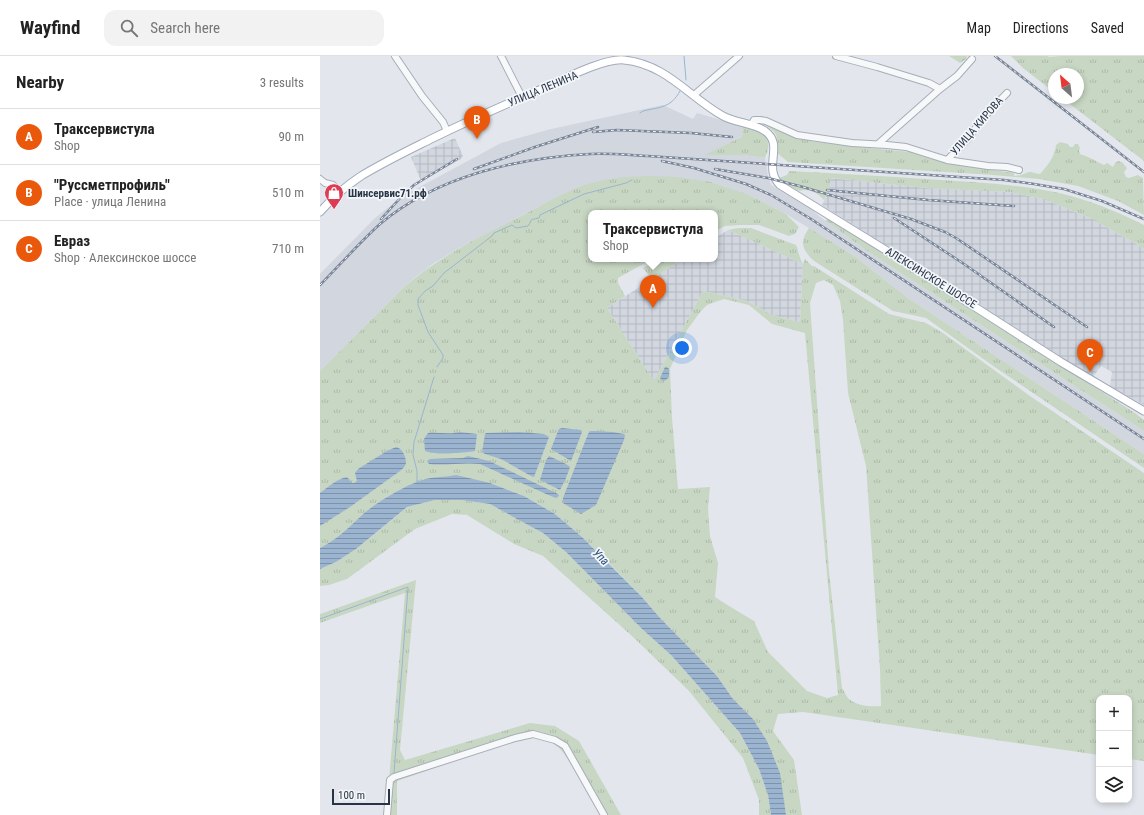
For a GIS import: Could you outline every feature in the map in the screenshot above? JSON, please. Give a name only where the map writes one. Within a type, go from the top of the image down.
[{"type":"main road","name":"УЛИЦА ЛЕНИНА","points":[[320,212],[340,192],[357,179],[379,166],[447,131],[522,97],[615,58],[628,58],[659,70],[723,116],[751,125]]},
{"type":"main road","name":"АЛЕКСИНСКОЕ ШОССЕ","points":[[751,125],[769,134],[774,148],[773,174],[776,180],[784,187],[1061,362],[1144,411]]},
{"type":"street","points":[[395,56],[422,96],[443,122],[447,131]]},
{"type":"street","points":[[502,56],[522,97]]},
{"type":"street","points":[[694,95],[739,56]]},
{"type":"street","points":[[836,56],[929,83],[940,89]]},
{"type":"street","points":[[878,144],[940,89],[957,76],[972,59]]},
{"type":"street","name":"УЛИЦА КИРОВА","points":[[947,160],[967,140],[984,117],[1006,93]]},
{"type":"street","points":[[751,125],[754,120],[760,120],[771,123],[797,135],[852,143],[906,147],[947,160],[988,166],[1007,167],[1019,170]]},
{"type":"street","points":[[320,179],[333,185],[340,192]]},
{"type":"street","points":[[387,815],[390,780],[394,777],[477,750],[533,734],[555,740],[565,746],[604,815]]},
{"type":"shaded area","points":[[663,105],[693,119],[697,113],[741,126],[743,131],[742,137],[705,155],[743,155],[765,158],[771,185],[811,209],[867,251],[1144,431],[1144,454],[908,298],[853,255],[786,214],[747,194],[711,182],[580,187],[563,194],[461,247],[434,263],[402,289],[320,371],[320,274],[375,218],[401,197],[501,143],[551,129]]},
{"type":"shaded area","points":[[455,138],[463,156],[461,159],[421,181],[411,157]]},
{"type":"shaded area","points":[[830,178],[926,188],[1010,192],[1044,199],[1090,218],[1144,249],[1144,405],[1110,386],[1112,372],[1101,366],[1093,377],[1060,359],[980,305],[822,205],[828,192]]},
{"type":"shaded area","points":[[728,230],[803,264],[800,322],[772,315],[747,301],[703,291],[654,381],[607,308],[678,262],[718,262],[718,236]]},
{"type":"green space","points":[[949,56],[967,56],[966,59],[960,63]]},
{"type":"green space","points":[[1011,56],[1144,56],[1144,161],[1070,104],[1084,104],[1084,68],[1048,68],[1048,87],[1024,69]]},
{"type":"green space","points":[[762,123],[810,141],[910,152],[945,163],[1014,173],[1014,176],[1029,172],[1040,174],[1052,157],[1056,145],[1060,142],[1068,144],[1070,147],[1078,144],[1080,154],[1104,165],[1107,163],[1113,167],[1118,161],[1122,162],[1127,168],[1124,172],[1126,177],[1129,178],[1138,175],[1143,178],[1144,215],[1118,201],[1078,186],[1039,179],[788,162],[777,153],[777,138],[774,132]]},
{"type":"green space","points":[[741,126],[760,132],[767,139],[768,150],[765,158],[743,155],[704,155],[742,137],[743,131]]},
{"type":"green space","points":[[789,171],[985,183],[1057,193],[1096,204],[1144,225],[1144,249],[1090,218],[1044,199],[1010,192],[926,188],[831,178],[828,192],[824,200],[813,192],[807,190],[799,191],[783,182],[779,178],[787,175]]},
{"type":"green space","points":[[655,176],[677,177],[711,182],[747,194],[786,214],[799,227],[795,234],[789,236],[759,225],[725,226],[718,230],[718,210],[588,210],[588,262],[647,262],[618,278],[618,283],[625,296],[607,308],[654,381],[703,291],[747,301],[772,315],[800,322],[803,264],[805,259],[812,266],[889,314],[926,323],[943,333],[1030,396],[1144,473],[1144,761],[1132,759],[1132,695],[1096,695],[1096,755],[803,712],[778,714],[773,731],[794,760],[802,815],[786,815],[783,799],[753,719],[733,699],[717,676],[606,560],[555,514],[524,496],[490,483],[424,479],[384,499],[362,515],[333,542],[320,548],[320,371],[402,289],[443,258],[556,197],[588,184],[626,177]],"holes":[[[824,280],[833,285],[840,301],[843,320],[848,393],[866,466],[880,669],[881,706],[860,705],[849,699],[842,688],[829,571],[810,303],[816,283]],[[724,299],[749,305],[772,324],[805,333],[838,695],[827,698],[807,691],[768,652],[754,621],[715,597],[718,563],[710,536],[708,508],[710,487],[678,489],[672,418],[670,369],[687,330],[707,305]]]},
{"type":"green space","points":[[827,219],[830,219],[1135,413],[1144,420],[1144,431],[867,251],[826,221]]},
{"type":"green space","points":[[751,228],[796,245],[803,264],[728,230]]},
{"type":"green space","points":[[809,228],[853,255],[908,298],[1144,454],[1144,468],[996,368],[926,318],[893,311],[814,261],[803,246],[804,238]]},
{"type":"green space","points":[[656,262],[678,262],[652,279],[643,268]]},
{"type":"green space","points":[[435,500],[461,500],[490,504],[543,533],[566,552],[642,629],[671,655],[740,733],[759,769],[768,795],[771,815],[759,815],[759,800],[743,758],[689,691],[633,637],[543,556],[514,544],[467,515],[452,514],[415,529],[347,579],[329,585],[320,586],[320,569],[336,562],[356,549],[407,507]]},
{"type":"green space","points":[[416,580],[400,750],[405,760],[530,723],[555,726],[579,741],[621,815],[600,815],[572,765],[565,755],[552,742],[549,740],[522,738],[397,781],[397,815],[386,815],[405,593],[320,623],[320,614]]},
{"type":"water","points":[[665,367],[669,369],[669,377],[663,381],[660,378]]},
{"type":"water","points":[[559,429],[581,430],[582,432],[571,461],[551,449]]},
{"type":"water","points":[[590,431],[624,434],[624,440],[596,505],[581,514],[563,503],[563,498]]},
{"type":"water","points":[[460,432],[477,434],[475,451],[442,453],[425,451],[424,439],[428,433]]},
{"type":"water","points":[[519,432],[544,434],[549,437],[534,477],[501,459],[482,452],[486,433]]},
{"type":"water","points":[[396,447],[402,451],[405,458],[406,463],[402,469],[350,507],[320,526],[320,493],[343,478],[347,477],[352,483],[354,483],[357,481],[355,473],[358,469]]},
{"type":"water","points":[[468,456],[489,461],[558,494],[559,496],[556,498],[546,494],[480,464],[429,464],[427,461],[430,459],[463,458]]},
{"type":"water","points":[[549,456],[570,467],[560,490],[540,480],[546,460]]},
{"type":"water","name":"Упа","points":[[456,475],[490,483],[524,496],[555,514],[582,537],[641,596],[661,619],[717,676],[733,699],[753,719],[767,741],[780,773],[786,815],[771,815],[768,795],[759,769],[740,733],[671,655],[642,629],[566,552],[543,533],[490,504],[461,500],[435,500],[407,507],[356,549],[336,562],[320,569],[320,548],[337,537],[374,505],[418,481],[429,478]]},
{"type":"waterway","points":[[684,56],[686,80]]},
{"type":"waterway","points":[[640,113],[669,104],[677,97],[680,91]]},
{"type":"waterway","points":[[437,367],[443,358],[443,355],[428,332],[418,305],[418,299],[425,291],[433,286],[444,273],[494,233],[512,225],[516,228],[528,226],[531,220],[539,218],[540,215],[584,194],[632,180]]},
{"type":"waterway","points":[[417,482],[417,471],[413,455],[414,442],[434,377]]},
{"type":"waterway","points":[[320,619],[408,587],[394,773]]},
{"type":"waterway","points":[[390,815],[393,782]]},
{"type":"railway","points":[[995,56],[1144,172]]},
{"type":"railway","points":[[474,169],[535,147],[598,127]]},
{"type":"railway","points":[[593,132],[617,130],[691,133],[732,137]]},
{"type":"railway","points":[[320,285],[380,224],[402,207],[427,193],[479,172],[507,165],[562,156],[619,154],[1004,180],[1064,189],[1102,201],[1144,219]]},
{"type":"railway","points":[[381,219],[414,185],[457,159]]},
{"type":"railway","points":[[662,161],[694,168],[746,184],[771,195],[811,219],[1144,439]]},
{"type":"railway","points":[[715,169],[768,178],[803,187],[911,219],[945,232],[1087,327]]},
{"type":"railway","points":[[827,190],[928,200],[1014,206]]},
{"type":"railway","points":[[894,218],[964,264],[1054,327]]},
{"type":"place","name":"\"Руссметпрофиль\"","points":[[477,139]]},
{"type":"place","name":"Шинсервис71.рф","points":[[334,210]]},
{"type":"place","name":"Траксервистула","points":[[653,308]]},
{"type":"place","name":"Евраз","points":[[1090,372]]}]
